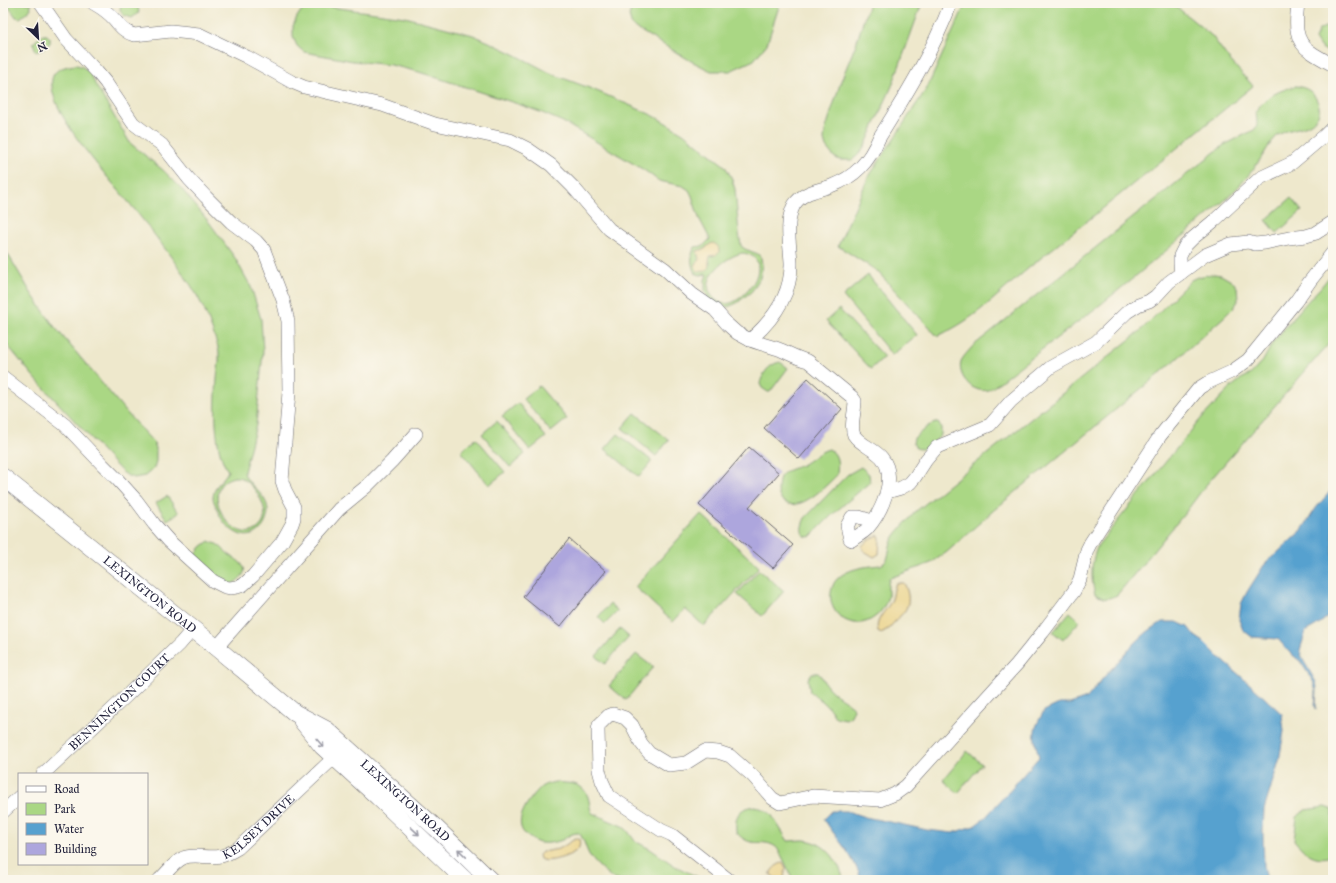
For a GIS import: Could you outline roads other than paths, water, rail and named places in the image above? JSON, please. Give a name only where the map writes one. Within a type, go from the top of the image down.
[{"type":"main road","name":"LEXINGTON ROAD","points":[[3,477],[193,629],[295,713],[327,730],[340,752],[389,807],[465,880]]},
{"type":"main road","name":"LEXINGTON ROAD","points":[[340,752],[437,829],[480,877]]},
{"type":"street","points":[[3,377],[65,425],[136,500],[169,541],[218,584],[230,588],[244,585],[277,548],[292,524],[294,518],[294,507],[282,481],[289,392],[288,321],[284,300],[264,250],[256,241],[230,222],[189,179],[162,145],[133,123],[102,77],[66,40],[41,3]]},
{"type":"street","points":[[93,3],[113,18],[119,26],[128,33],[134,35],[171,31],[199,34],[304,87],[382,105],[435,124],[510,140],[528,149],[551,165],[573,187],[609,229],[665,269],[692,294],[715,310],[737,333],[750,340],[808,361],[852,397],[855,401],[852,428],[854,434],[857,439],[877,453],[884,460],[889,481],[887,492],[872,521]]},
{"type":"street","points":[[750,340],[775,314],[784,296],[790,271],[790,216],[794,205],[802,196],[831,186],[848,178],[859,170],[868,159],[874,150],[878,138],[935,41],[952,3]]},
{"type":"street","points":[[1298,3],[1295,23],[1299,38],[1310,52],[1333,66]]},
{"type":"street","points":[[1181,273],[1180,256],[1185,246],[1227,210],[1260,178],[1292,163],[1333,128]]},
{"type":"street","points":[[887,492],[901,488],[910,483],[937,447],[990,425],[1011,401],[1051,367],[1096,342],[1127,312],[1156,296],[1169,282],[1205,255],[1231,244],[1248,242],[1255,244],[1265,243],[1306,236],[1316,233],[1333,222]]},
{"type":"street","points":[[729,880],[672,835],[661,830],[609,796],[599,770],[599,725],[608,716],[613,714],[625,718],[632,725],[641,743],[649,753],[669,764],[686,763],[705,751],[718,752],[730,756],[753,776],[772,798],[780,803],[813,796],[880,800],[895,794],[906,786],[1017,664],[1074,591],[1080,580],[1087,550],[1091,542],[1160,436],[1171,422],[1199,388],[1207,382],[1231,372],[1248,360],[1296,301],[1333,252]]},
{"type":"street","points":[[216,648],[339,509],[367,486],[416,434]]},
{"type":"street","name":"BENNINGTON COURT","points":[[44,773],[180,644],[193,629]]},
{"type":"street","name":"KELSEY DRIVE","points":[[159,880],[176,863],[184,858],[193,856],[221,856],[238,848],[340,752]]},
{"type":"street","points":[[3,812],[18,798]]},
{"type":"water","points":[[1333,488],[1333,611],[1321,622],[1306,631],[1300,650],[1302,658],[1316,682],[1317,688],[1316,709],[1316,692],[1313,681],[1300,661],[1290,653],[1278,639],[1252,637],[1243,630],[1239,620],[1241,604],[1264,565],[1302,530],[1316,508]]},
{"type":"water","points":[[1162,622],[1177,622],[1188,627],[1195,636],[1204,642],[1282,714],[1284,731],[1279,761],[1264,810],[1264,866],[1267,880],[861,880],[850,855],[824,819],[832,811],[847,811],[865,817],[927,830],[953,833],[974,826],[985,818],[1039,757],[1035,733],[1037,724],[1044,711],[1059,704],[1070,704],[1087,698],[1135,643],[1147,632]]}]
